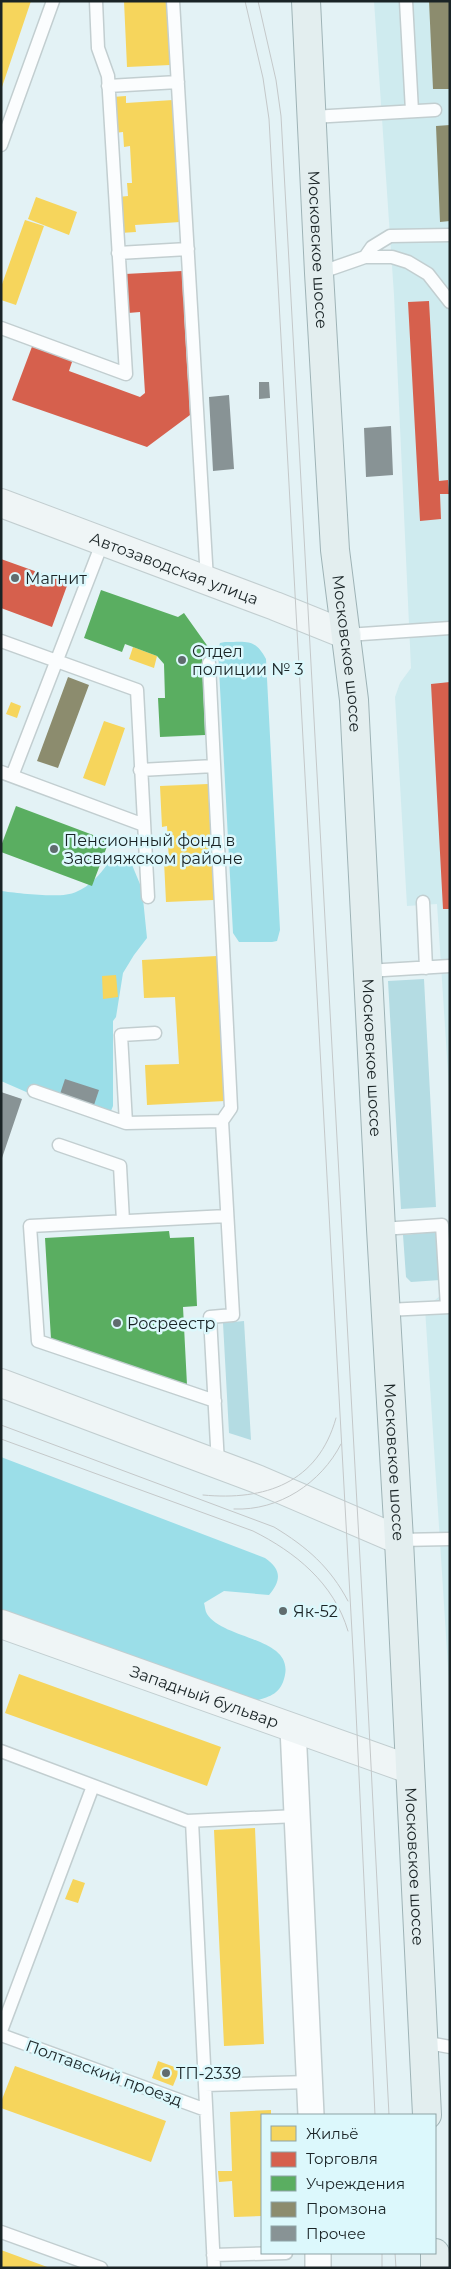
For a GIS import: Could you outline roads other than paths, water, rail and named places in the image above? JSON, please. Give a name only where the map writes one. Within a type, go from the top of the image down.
[{"type":"main road","name":"Московское шоссе","points":[[306,1],[318,273],[335,550],[354,700],[367,971],[399,1540],[427,2114]]},
{"type":"main road","points":[[435,2254],[436,2268]]},
{"type":"street","name":"Автозаводская улица","points":[[1,503],[207,580],[346,635]]},
{"type":"street","points":[[1,1383],[218,1464],[399,1540]]},
{"type":"street","name":"Западный бульвар","points":[[1,1624],[409,1769]]},
{"type":"street","points":[[292,1728],[311,2114]]},
{"type":"street","points":[[318,2254],[318,2268]]},
{"type":"lane","points":[[1,145],[4,131],[53,1]]},
{"type":"lane","points":[[1,328],[126,374],[108,76],[98,48],[96,1]]},
{"type":"lane","points":[[173,1],[207,580]]},
{"type":"lane","points":[[406,1],[412,111]]},
{"type":"lane","points":[[108,86],[178,82]]},
{"type":"lane","points":[[312,117],[435,110]]},
{"type":"lane","points":[[365,257],[372,247],[390,236],[450,235]]},
{"type":"lane","points":[[118,253],[188,249]]},
{"type":"lane","points":[[318,273],[365,257],[392,258],[408,262],[428,274],[450,301]]},
{"type":"lane","points":[[103,541],[57,661],[7,774],[144,825]]},
{"type":"lane","points":[[346,635],[450,628]]},
{"type":"lane","points":[[1,641],[136,690],[148,897]]},
{"type":"lane","points":[[209,663],[231,1108],[222,1121],[233,1315],[210,1316],[218,1464]]},
{"type":"lane","points":[[140,770],[214,766]]},
{"type":"lane","points":[[423,902],[426,968]]},
{"type":"lane","points":[[367,971],[450,966]]},
{"type":"lane","points":[[126,1123],[122,1035],[156,1033]]},
{"type":"lane","points":[[34,1091],[126,1123],[222,1121]]},
{"type":"lane","points":[[59,1145],[120,1166],[123,1221]]},
{"type":"lane","points":[[215,1401],[38,1341],[30,1226],[227,1216]]},
{"type":"lane","points":[[381,1229],[442,1225],[448,1307],[386,1310]]},
{"type":"lane","points":[[399,1540],[450,1539]]},
{"type":"lane","points":[[1,1751],[187,1821],[297,1816]]},
{"type":"lane","points":[[1,2030],[93,1786]]},
{"type":"lane","points":[[192,1821],[213,2262],[278,2254]]},
{"type":"lane","name":"Полтавский проезд","points":[[1,2035],[206,2110]]},
{"type":"lane","points":[[423,2042],[450,2047]]},
{"type":"lane","points":[[205,2085],[310,2082]]},
{"type":"lane","points":[[1,2232],[101,2268]]},
{"type":"tram line","points":[[245,1],[263,78],[269,119],[354,1669],[375,2114]]},
{"type":"tram line","points":[[258,1],[276,80],[281,116],[389,2114]]},
{"type":"tram line","points":[[203,1495],[247,1495],[286,1483],[302,1473],[316,1458],[328,1440],[336,1418]]},
{"type":"tram line","points":[[1,1425],[274,1527],[297,1542],[317,1559],[333,1578],[348,1601]]},
{"type":"tram line","points":[[1,1439],[253,1531],[269,1539],[298,1559],[323,1584],[342,1614],[348,1631]]},
{"type":"tram line","points":[[234,1509],[267,1505],[297,1492],[322,1471],[333,1458],[341,1444]]},
{"type":"tram line","points":[[382,2254],[382,2268]]},
{"type":"tram line","points":[[395,2254],[396,2268]]},
{"type":"place","name":"Магнит","points":[[15,578]]},
{"type":"place","name":"Отдел полиции № 3","points":[[182,660]]},
{"type":"place","name":"Пенсионный фонд в Засвияжском районе","points":[[54,849]]},
{"type":"place","name":"Росреестр","points":[[117,1323]]},
{"type":"place","name":"Як-52","points":[[283,1611]]},
{"type":"place","name":"ТП-2339","points":[[166,2073]]}]
